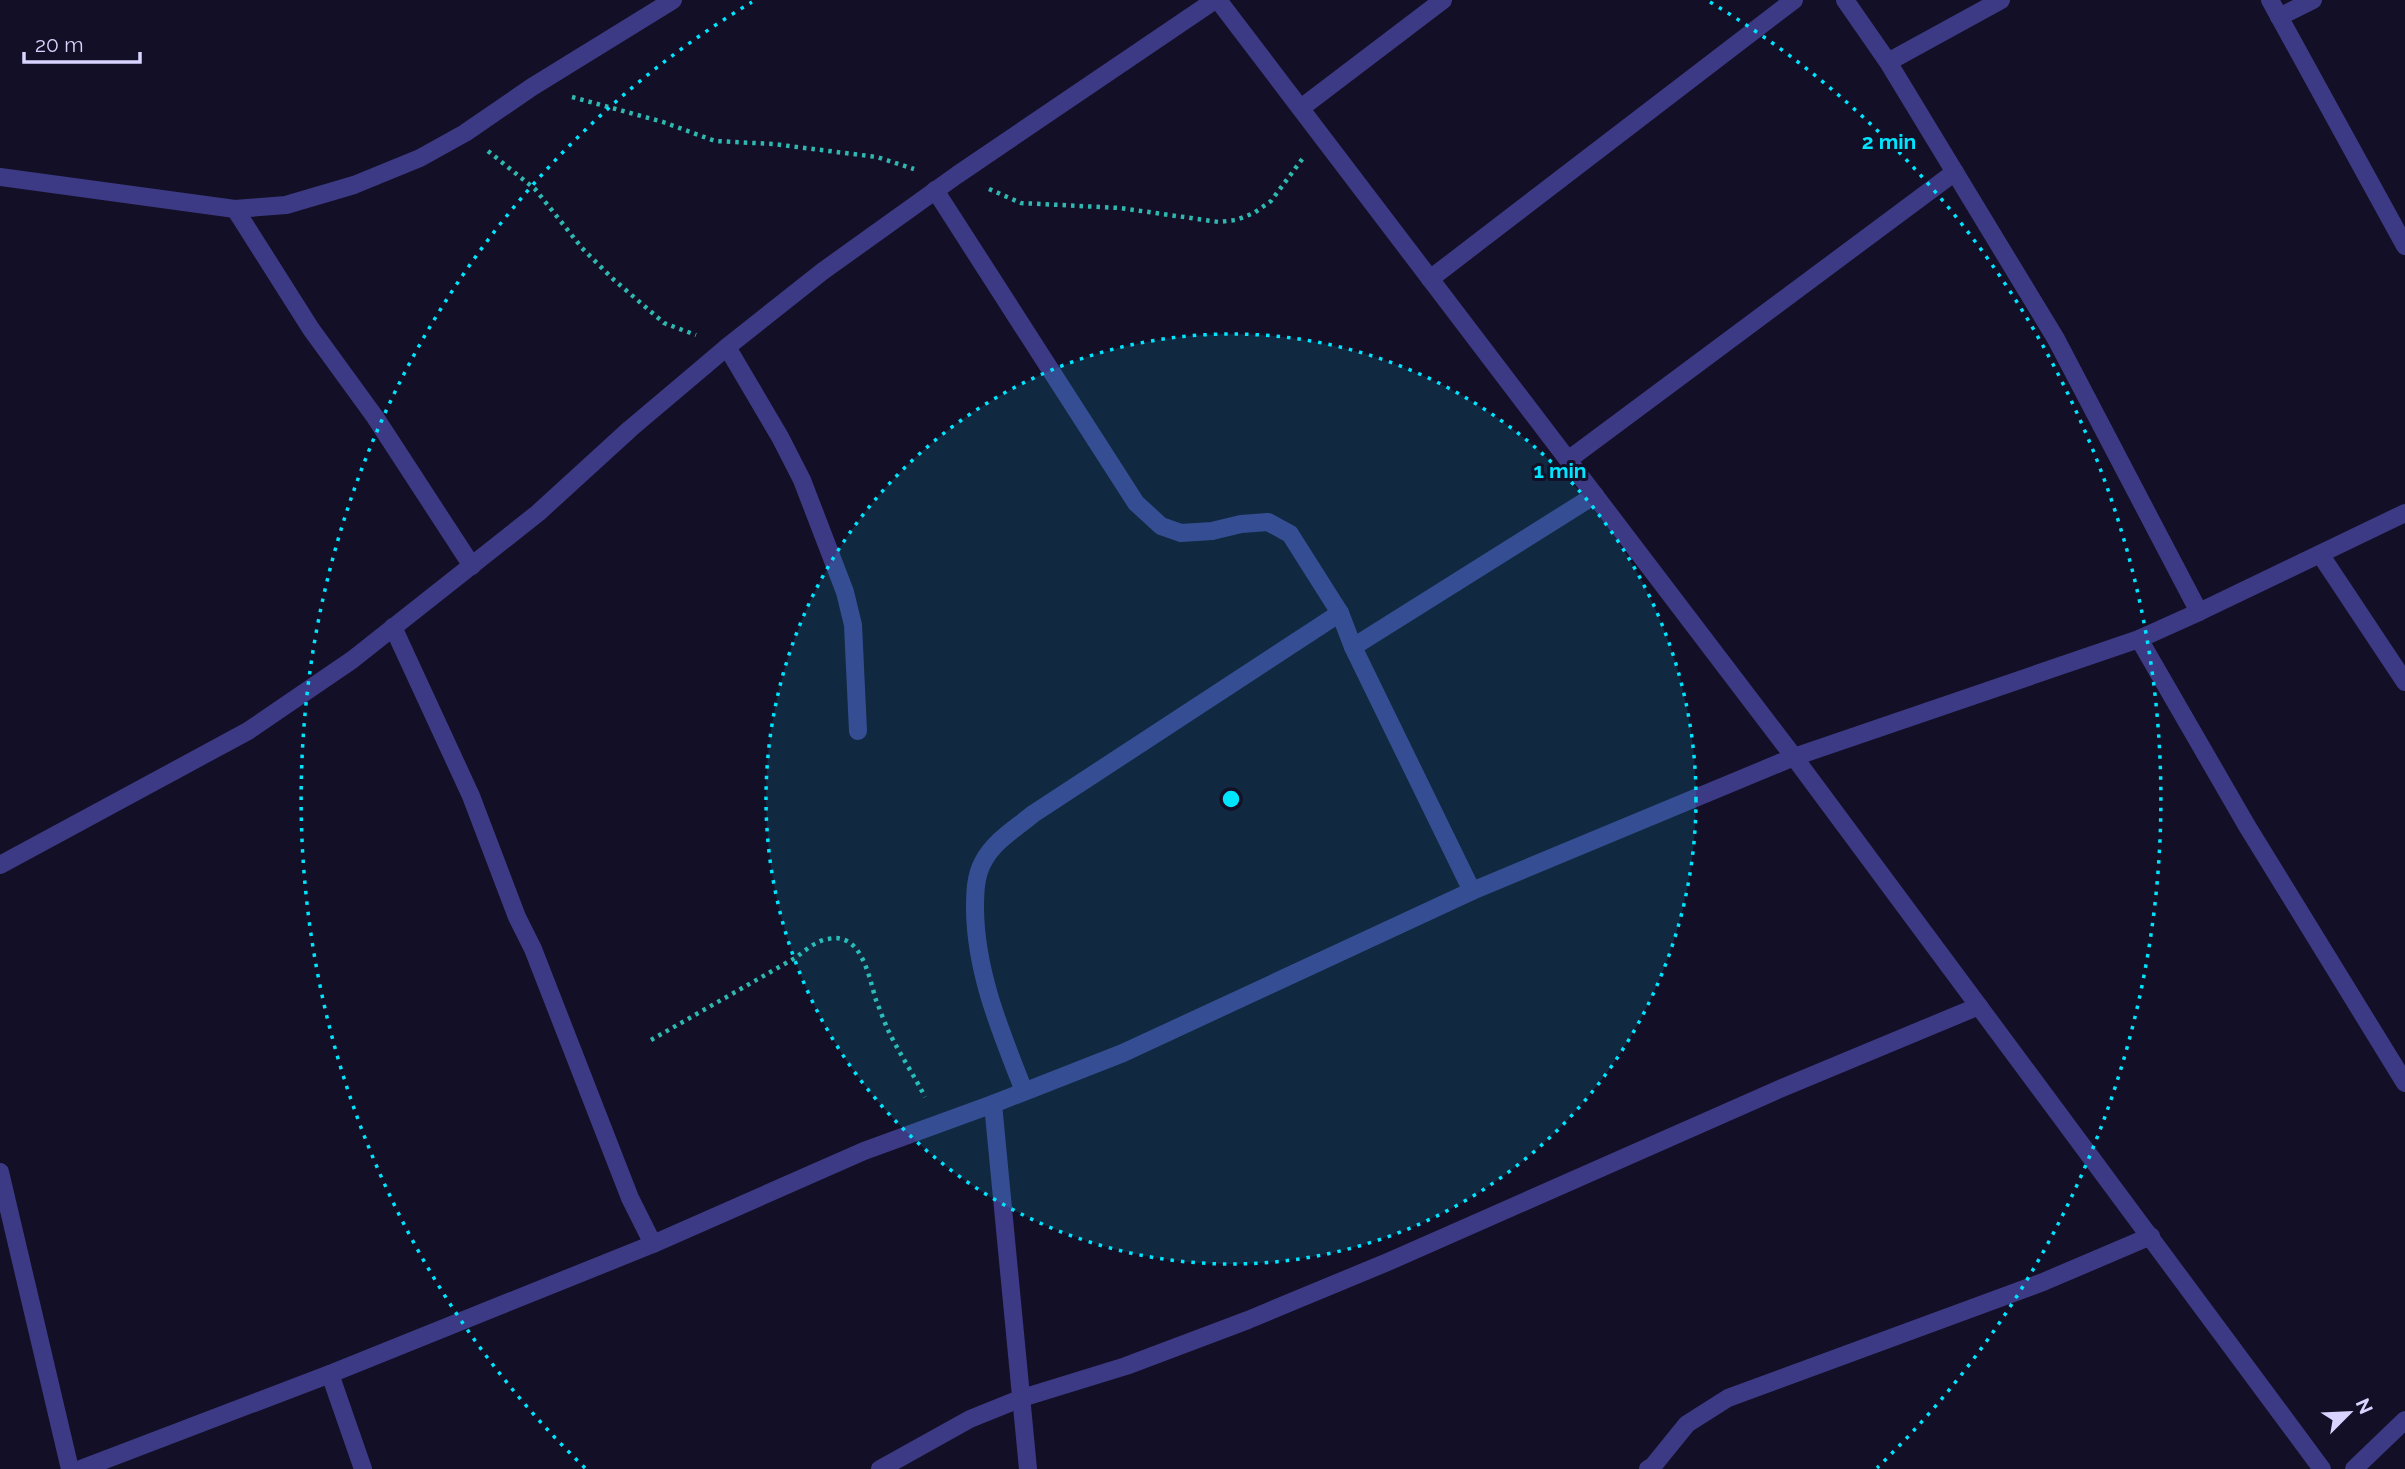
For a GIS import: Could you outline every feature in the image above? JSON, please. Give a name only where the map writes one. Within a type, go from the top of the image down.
[{"type":"street","points":[[0,177],[235,209],[286,205],[354,185],[420,158],[465,133],[531,87],[673,0]]},
{"type":"street","points":[[0,865],[248,731],[352,660],[538,513],[630,429],[823,271],[935,190],[1216,0],[1794,757],[2322,1469]]},
{"type":"street","points":[[1301,108],[1443,0]]},
{"type":"street","points":[[1430,279],[1794,0]]},
{"type":"street","points":[[1845,0],[1888,62],[2056,339],[2199,612]]},
{"type":"street","points":[[1888,62],[2001,0]]},
{"type":"street","points":[[2270,0],[2405,246]]},
{"type":"street","points":[[2279,17],[2313,0]]},
{"type":"street","points":[[1568,460],[1955,172]]},
{"type":"street","points":[[935,190],[1136,503],[1161,526],[1181,533],[1268,522],[1290,534],[1340,613],[1353,647],[1472,891]]},
{"type":"street","points":[[235,209],[311,329],[374,417],[472,566]]},
{"type":"street","points":[[727,347],[802,480],[845,592],[853,625],[858,731]]},
{"type":"street","points":[[1353,647],[1595,495]]},
{"type":"street","points":[[81,1469],[330,1374],[653,1244],[864,1150],[1123,1054],[1472,891],[1794,757],[2138,639],[2405,513]]},
{"type":"street","points":[[2320,554],[2405,682]]},
{"type":"street","points":[[1024,1091],[999,1027],[980,964],[975,919],[975,886],[982,863],[997,842],[1033,814],[1340,613]]},
{"type":"street","points":[[393,627],[471,796],[630,1198],[653,1244]]},
{"type":"street","points":[[2138,639],[2247,826],[2402,1070]]},
{"type":"street","points":[[880,1469],[970,1419],[1022,1398],[1126,1366],[1248,1320],[1390,1261],[1782,1088],[1979,1006]]},
{"type":"street","points":[[993,1104],[1028,1469]]},
{"type":"street","points":[[0,1172],[3,1197],[70,1469]]},
{"type":"street","points":[[1648,1469],[1687,1424],[1728,1398],[2043,1282],[2151,1236]]},
{"type":"street","points":[[330,1374],[363,1469]]},
{"type":"street","points":[[2354,1469],[2405,1420]]},
{"type":"path","points":[[531,87],[663,122],[715,141],[773,144],[877,157],[908,168],[957,175],[1021,203],[1121,208],[1219,222],[1245,216],[1271,201],[1320,134]]},
{"type":"path","points":[[465,133],[535,189],[590,256],[664,323],[727,347]]},
{"type":"path","points":[[650,1040],[817,943],[830,938],[846,941],[859,951],[869,969],[876,999],[889,1032],[911,1068],[938,1123]]}]
